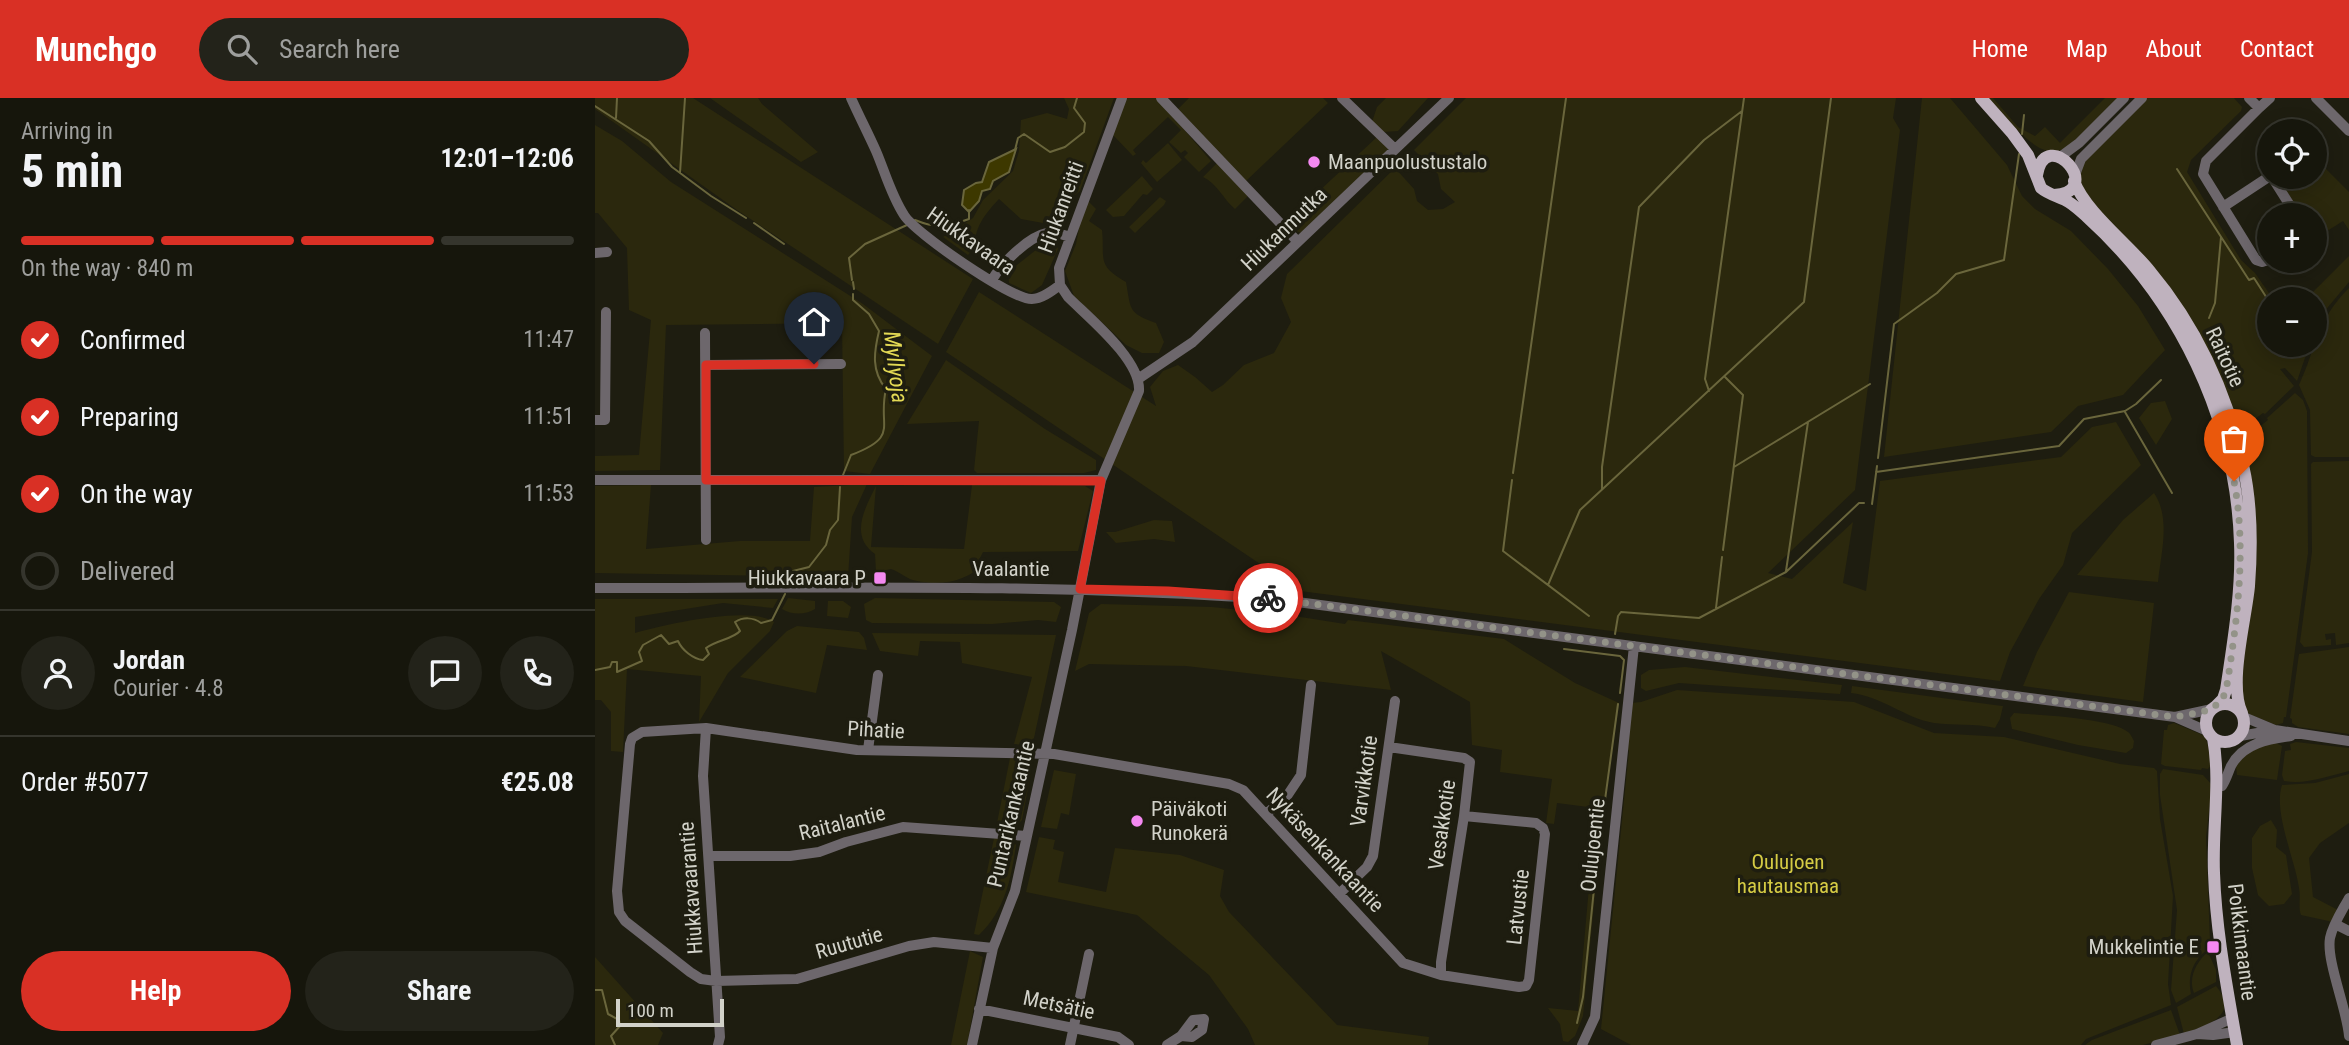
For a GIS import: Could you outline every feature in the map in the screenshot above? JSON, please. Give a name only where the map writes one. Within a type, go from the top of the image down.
[{"type":"main road","points":[[1981,98],[2028,155],[2041,188],[2053,195],[2064,193],[2074,178],[2072,166],[2057,157],[2033,149],[2012,133]]},
{"type":"main road","points":[[2037,175],[2042,163],[2057,157]]},
{"type":"main road","name":"Raitotie","points":[[2074,178],[2078,191],[2149,270],[2175,304],[2209,363],[2225,401],[2243,465],[2252,542],[2236,693],[2243,715]]},
{"type":"main road","name":"Raitotie","points":[[2053,195],[2068,201],[2087,217],[2141,276],[2185,339],[2201,369],[2215,407],[2238,503],[2241,546],[2227,684],[2223,699],[2214,708]]},
{"type":"main road","points":[[2229,704],[2243,715],[2245,727],[2237,739],[2220,742],[2210,735],[2206,722],[2214,708],[2229,704]]},
{"type":"main road","name":"Poikkimaantie","points":[[2210,735],[2224,763]]},
{"type":"main road","name":"Poikkimaantie","points":[[2236,1039],[2216,922],[2214,869],[2215,802],[2224,763],[2237,739]]},
{"type":"street","name":"Hiukkavaara","points":[[851,98],[905,217],[921,233],[964,264],[1027,299],[1041,297],[1060,285]]},
{"type":"street","name":"Hiukanreitti","points":[[1122,98],[1059,268],[1060,285],[1123,355],[1138,379]]},
{"type":"street","points":[[1161,98],[1298,242]]},
{"type":"street","points":[[1342,98],[1395,149]]},
{"type":"street","name":"Hiukanmutka","points":[[1138,379],[1193,342],[1449,98]]},
{"type":"street","points":[[2057,157],[2078,144],[2124,98]]},
{"type":"street","points":[[2074,178],[2087,153],[2142,98]]},
{"type":"street","points":[[2249,98],[2259,108]]},
{"type":"street","points":[[2257,260],[2203,174],[2204,165],[2270,98]]},
{"type":"street","points":[[2316,98],[2349,131]]},
{"type":"street","points":[[2223,207],[2257,185]]},
{"type":"street","points":[[992,281],[1005,261],[1037,237],[1053,232],[1070,237]]},
{"type":"street","points":[[595,253],[607,253]]},
{"type":"street","points":[[595,420],[605,420],[600,343],[606,312]]},
{"type":"street","points":[[705,333],[706,540]]},
{"type":"street","points":[[706,365],[841,364]]},
{"type":"street","points":[[1080,589],[1101,481],[1137,397],[1138,379]]},
{"type":"street","points":[[595,480],[1101,481]]},
{"type":"street","name":"Vaalantie","points":[[595,588],[1080,589],[1168,591],[1282,600],[2175,717],[2210,735]]},
{"type":"street","name":"Puntarikankaantie","points":[[972,1045],[993,948],[1015,891],[1080,589]]},
{"type":"street","name":"Oulujoentie","points":[[1582,1045],[1595,1017],[1634,646]]},
{"type":"street","points":[[868,750],[878,675]]},
{"type":"street","points":[[1266,814],[1287,796],[1301,775],[1311,685]]},
{"type":"street","name":"Varvikkotie","points":[[1339,894],[1367,867],[1373,856],[1395,701]]},
{"type":"street","name":"Vaalantie","points":[[2175,717],[2214,708]]},
{"type":"street","points":[[2243,715],[2274,734]]},
{"type":"street","name":"Pihatie","points":[[716,981],[701,979],[690,972],[625,920],[619,912],[617,891],[632,738],[642,732],[706,728],[868,750],[1045,753]]},
{"type":"street","name":"Hiukkavaarantie","points":[[706,728],[703,776],[720,1037],[718,1045]]},
{"type":"street","points":[[2224,763],[2274,734]]},
{"type":"street","points":[[2237,739],[2274,734],[2349,741]]},
{"type":"street","name":"Vesakkotie","points":[[1389,747],[1464,758],[1469,762],[1441,975]]},
{"type":"street","name":"Nykäsenkankaantie","points":[[1045,753],[1229,784],[1243,790],[1403,963],[1441,975]]},
{"type":"street","name":"Latvustie","points":[[1441,975],[1519,987],[1526,986],[1529,980],[1545,834],[1543,828],[1536,823],[1464,816]]},
{"type":"street","name":"Raitalantie","points":[[709,856],[800,855],[903,827],[1027,836]]},
{"type":"street","points":[[2349,898],[2335,924],[2330,945],[2333,972],[2347,1018],[2349,1036]]},
{"type":"street","points":[[2335,924],[2349,930]]},
{"type":"street","name":"Ruututie","points":[[716,981],[797,979],[909,946],[934,942],[993,948]]},
{"type":"street","points":[[1070,1045],[1089,954]]},
{"type":"street","name":"Metsätie","points":[[979,1009],[1118,1037],[1129,1045]]},
{"type":"street","points":[[2156,1045],[2196,1034],[2233,1018]]},
{"type":"street","points":[[2196,1034],[2236,1039]]},
{"type":"street","points":[[1167,1045],[1181,1036]]},
{"type":"green space","points":[[595,98],[693,98],[973,279],[938,344],[737,210],[595,109]]},
{"type":"green space","points":[[710,98],[758,98],[818,152],[801,162]]},
{"type":"green space","points":[[1064,98],[1114,98],[1080,191],[1043,223],[1021,219],[999,199],[982,221],[975,247],[968,255],[943,237],[973,218],[983,200],[1013,171],[1019,151],[1021,120],[1047,113],[1067,119],[1069,109]]},
{"type":"green space","points":[[1125,98],[1157,98],[1211,161],[1199,172],[1184,157],[1188,153],[1185,150],[1181,153],[1169,142],[1181,130],[1168,117],[1133,150],[1136,154],[1133,156],[1113,135]]},
{"type":"green space","points":[[1189,98],[1323,98],[1328,103],[1246,181],[1177,110]]},
{"type":"green space","points":[[1386,98],[1428,98],[1398,131],[1383,132],[1372,122],[1377,107]]},
{"type":"green space","points":[[1466,98],[1896,98],[1893,118],[1900,130],[1855,490],[1768,573],[1792,579],[1853,522],[1843,583],[1866,591],[1880,481],[2061,457],[2092,427],[2116,422],[2141,465],[2072,533],[2063,565],[2039,599],[2010,652],[2000,681],[1300,591],[946,352],[979,292],[1156,406],[1150,387],[1163,371],[1178,365],[1212,392],[1244,365],[1274,353],[1291,322],[1281,298],[1287,274],[1395,168],[1414,189],[1417,201],[1428,210],[1443,209],[1455,202],[1441,189],[1438,174],[1414,150]]},
{"type":"green space","points":[[1922,98],[1950,98],[2007,165],[2022,196],[2035,209],[2071,231],[2108,269],[2138,306],[2165,350],[2123,395],[2078,406],[2051,432],[1884,457]]},
{"type":"green space","points":[[1988,98],[1993,98],[2018,127],[2035,136],[2045,127],[2060,143],[2105,98],[2121,98],[2081,137],[2067,147],[2054,151],[2041,149],[2027,139]]},
{"type":"green space","points":[[2145,98],[2234,98],[2242,107],[2191,160],[2187,172],[2241,260],[2265,287],[2257,287],[2257,357],[2305,357],[2297,381],[2285,368],[2280,369],[2294,386],[2265,414],[2244,427],[2238,424],[2081,188],[2080,167]]},
{"type":"green space","points":[[595,125],[622,141],[671,182],[863,304],[932,356],[870,474],[844,471],[842,323],[666,325],[660,470],[595,471],[595,456],[639,455],[651,320],[629,310],[627,248],[598,213],[595,213]]},
{"type":"green space","points":[[1377,137],[1388,146],[1388,150],[1301,233],[1294,230],[1287,221]]},
{"type":"green space","points":[[1168,143],[1182,160],[1157,182],[1141,163],[1143,160],[1146,163]]},
{"type":"green space","points":[[1217,163],[1247,193],[1247,197],[1235,209],[1212,183],[1203,177]]},
{"type":"green space","points":[[2327,170],[2349,192],[2349,230],[2343,221],[2327,231],[2327,203],[2293,203],[2285,189],[2327,189]]},
{"type":"green space","points":[[1142,176],[1153,189],[1147,195],[1143,194],[1124,216],[1113,217],[1106,210]]},
{"type":"green space","points":[[1160,197],[1166,201],[1164,205],[1135,233],[1129,227]]},
{"type":"green space","points":[[1088,201],[1096,209],[1089,221],[1102,230],[1106,266],[1126,282],[1132,309],[1156,323],[1164,342],[1159,353],[1142,353],[1126,345],[1074,296],[1065,271]]},
{"type":"green space","points":[[1056,241],[1058,249],[1042,285],[1031,293],[1009,283],[1008,272],[1041,246]]},
{"type":"green space","points":[[2349,256],[2349,282],[2327,308],[2327,287],[2318,287]]},
{"type":"green space","points":[[2349,288],[2349,457],[2315,457],[2311,455],[2310,410],[2299,385],[2310,357],[2327,357],[2327,317]]},
{"type":"green space","points":[[946,360],[1045,429],[1096,460],[1096,470],[1084,473],[977,473],[974,470],[979,421],[907,424]]},
{"type":"green space","points":[[2295,393],[2303,400],[2307,411],[2308,553],[2286,717],[2283,723],[2276,725],[2249,714],[2245,710],[2240,692],[2251,588],[2242,449],[2251,442],[2250,434]]},
{"type":"green space","points":[[2165,401],[2172,419],[2156,445],[2139,418],[2151,403]]},
{"type":"green space","points":[[2349,461],[2349,643],[2336,645],[2335,633],[2325,634],[2326,640],[2331,639],[2331,645],[2304,647],[2300,642],[2312,552],[2311,464]]},
{"type":"green space","points":[[867,484],[852,517],[848,577],[595,573],[595,486],[651,485],[646,549],[740,541],[810,541],[814,487]]},
{"type":"green space","points":[[972,485],[1085,486],[1093,491],[1078,551],[983,552],[980,558],[986,563],[971,574],[945,582],[914,580],[891,569],[876,572],[875,554],[867,547],[861,530],[864,512],[876,486],[871,547],[964,549]]},
{"type":"green space","points":[[2154,493],[2164,524],[2158,582],[2077,575],[2123,520]]},
{"type":"green space","points":[[1154,520],[1172,521],[1175,542],[1154,539],[1116,543],[1106,532],[1115,532]]},
{"type":"green space","points":[[2069,592],[2154,603],[2143,702],[2023,686],[2037,652]]},
{"type":"green space","points":[[788,598],[815,601],[815,609],[803,613],[786,611],[782,609]]},
{"type":"green space","points":[[875,598],[1054,602],[1061,607],[1056,622],[872,623],[866,620],[864,604]]},
{"type":"green space","points":[[595,599],[778,599],[773,608],[723,603],[635,617],[635,633],[727,616],[762,617],[774,622],[770,631],[728,673],[699,722],[701,676],[627,669],[623,752],[611,751],[611,712],[601,700],[595,700]]},
{"type":"green space","points":[[828,601],[843,601],[851,607],[848,618],[827,616]]},
{"type":"green space","points":[[1101,604],[1212,607],[1345,624],[1348,620],[1504,639],[1575,683],[1619,703],[1604,803],[1583,1016],[1575,1036],[1568,1042],[1563,1041],[1560,1024],[1548,1008],[1578,1011],[1596,808],[1557,803],[1554,824],[1546,823],[1552,779],[1500,772],[1502,750],[1472,745],[1470,702],[1381,651],[1391,690],[1186,666],[1089,664],[1075,671],[1089,613]]},
{"type":"green space","points":[[797,626],[859,632],[864,638],[867,650],[827,645],[816,693],[740,677],[787,631]]},
{"type":"green space","points":[[872,633],[1056,635],[1034,738],[1025,745],[1014,744],[1032,677],[962,663],[960,642],[920,641],[918,656],[880,651]]},
{"type":"green space","points":[[2349,647],[2349,734],[2298,727],[2292,723],[2290,718],[2299,654]]},
{"type":"green space","points":[[1685,667],[1842,685],[1840,694],[1679,683],[1646,691],[1641,688],[1641,675],[1649,670]]},
{"type":"green space","points":[[1852,686],[2003,706],[1995,728],[1934,723],[1913,717],[1873,698],[1851,693]]},
{"type":"green space","name":"Oulujoen hautausmaa","points":[[1677,690],[1854,702],[1934,733],[2004,737],[2120,764],[2154,768],[2157,771],[2160,819],[2173,896],[2168,984],[2171,1005],[2086,1039],[2081,1045],[1631,1045],[1601,1029],[1629,751],[1627,748],[1631,703]]},
{"type":"green space","points":[[2014,713],[2106,723],[2129,733],[2134,741],[2133,748],[2126,753],[2012,729],[2010,718]]},
{"type":"green space","points":[[2174,723],[2205,736],[2213,762],[2208,769],[2161,764],[2164,730]]},
{"type":"green space","points":[[2274,742],[2282,746],[2277,780],[2237,775],[2236,766],[2248,753]]},
{"type":"green space","points":[[2296,742],[2349,748],[2349,771],[2309,781],[2284,781],[2282,775],[2285,751],[2291,750],[2290,744]]},
{"type":"green space","points":[[1022,757],[1032,767],[1022,820],[1015,827],[996,828],[1010,758]]},
{"type":"green space","points":[[2163,769],[2203,775],[2212,785],[2206,837],[2210,942],[2207,943],[2208,949],[2198,958],[2192,969],[2191,994],[2176,1003],[2171,990],[2177,910],[2160,795],[2160,774]]},
{"type":"green space","points":[[1054,770],[1076,774],[1069,815],[1061,813],[1057,829],[1041,827]]},
{"type":"green space","points":[[2349,774],[2349,823],[2320,843],[2309,858],[2313,897],[2340,911],[2333,922],[2301,915],[2297,876],[2282,822],[2282,785],[2315,783]]},
{"type":"green space","points":[[2271,820],[2277,830],[2276,847],[2286,855],[2292,894],[2284,904],[2269,906],[2258,895],[2252,868],[2252,838],[2260,826]]},
{"type":"green space","points":[[1039,837],[1055,840],[1053,849],[1064,852],[1058,882],[1106,892],[1115,848],[1180,855],[1224,870],[1220,896],[1229,912],[1337,1025],[1429,1037],[1428,1045],[1255,1045],[1248,1029],[1209,975],[1137,915],[1026,892]]},
{"type":"green space","points":[[994,838],[1012,840],[1016,845],[1014,858],[1001,905],[979,935],[974,934]]},
{"type":"green space","points":[[970,951],[983,957],[967,1045],[951,1045]]},
{"type":"green space","points":[[2208,952],[2216,970],[2216,982],[2194,993],[2194,971]]},
{"type":"green space","points":[[595,957],[663,1033],[658,1045],[595,1045]]},
{"type":"green space","points":[[2216,986],[2223,996],[2223,1012],[2210,1023],[2184,1034],[2177,1007]]},
{"type":"green space","points":[[2171,1010],[2180,1035],[2143,1045],[2085,1045],[2092,1040]]},
{"type":"shaded area","points":[[1016,149],[1009,172],[993,181],[990,189],[982,191],[979,201],[969,212],[962,205],[964,190],[982,182],[989,162]]},
{"type":"waterway","points":[[616,118],[617,98]]},
{"type":"waterway","points":[[680,173],[685,98]]},
{"type":"waterway","name":"Myllyoja","points":[[1015,150],[1018,138],[1024,134],[1050,152],[1065,147],[1084,132],[1085,123],[1074,108],[1077,98]]},
{"type":"waterway","points":[[1513,473],[1566,98]]},
{"type":"waterway","points":[[1709,391],[1705,379],[1744,98]]},
{"type":"waterway","points":[[1548,585],[1580,510],[1804,302],[1831,98]]},
{"type":"waterway","points":[[595,106],[649,141],[672,167],[746,218]]},
{"type":"waterway","points":[[1602,489],[1602,467],[1639,207],[1704,140],[1742,111]]},
{"type":"waterway","points":[[2022,134],[2024,115]]},
{"type":"waterway","points":[[1878,458],[1894,324],[1937,293],[1956,274],[2004,260],[2019,154]]},
{"type":"waterway","points":[[2177,169],[2249,280],[2254,278],[2260,287]]},
{"type":"waterway","name":"Myllyoja","points":[[915,220],[936,226],[948,225],[969,219],[969,210]]},
{"type":"waterway","points":[[754,223],[784,244]]},
{"type":"waterway","name":"Myllyoja","points":[[852,280],[849,258],[865,244],[907,225]]},
{"type":"waterway","points":[[2209,318],[2215,303],[2221,237]]},
{"type":"waterway","name":"Myllyoja","points":[[853,282],[854,289]]},
{"type":"waterway","name":"Myllyoja","points":[[843,475],[851,455],[876,442],[884,429],[886,389],[878,375],[875,361],[879,331],[869,314],[853,300],[853,294]]},
{"type":"waterway","points":[[1723,550],[1743,395],[1725,377]]},
{"type":"waterway","points":[[1876,472],[2059,446],[2084,419],[2125,411],[2161,380]]},
{"type":"waterway","points":[[1734,467],[1870,384]]},
{"type":"waterway","points":[[2125,412],[2172,493]]},
{"type":"waterway","points":[[1786,571],[1808,422]]},
{"type":"waterway","points":[[1872,504],[1877,466]]},
{"type":"waterway","points":[[1512,480],[1503,551],[1589,616]]},
{"type":"waterway","name":"Myllyoja","points":[[787,579],[793,571],[809,567],[826,545],[830,530],[838,520],[840,487]]},
{"type":"waterway","points":[[1615,634],[1621,612],[1699,618],[1786,572],[1859,503],[1864,503]]},
{"type":"waterway","points":[[1716,608],[1722,557]]},
{"type":"waterway","name":"Myllyoja","points":[[595,670],[610,667],[612,662],[617,662],[617,672],[642,661],[639,652],[643,645],[661,635],[669,644],[678,641],[688,654],[703,660],[709,654],[706,648],[740,631],[735,622],[745,619],[761,623],[772,620],[785,594]]},
{"type":"waterway","points":[[1564,649],[1620,656],[1624,660],[1620,693]]},
{"type":"waterway","points":[[1577,1023],[1583,997],[1597,859],[1618,704]]},
{"type":"waterway","name":"Myllyoja","points":[[595,990],[602,990],[608,1014],[619,1020],[620,1026],[611,1036],[615,1045]]},
{"type":"way so far","points":[[1268,598],[2175,717],[2212,709],[2223,699],[2226,691],[2241,546],[2234,481]]},
{"type":"place","name":"Maanpuolustustalo","points":[[1314,162]]},
{"type":"place","name":"Hiukkavaara P","points":[[880,578]]},
{"type":"place","name":"Päiväkoti Runokerä","points":[[1137,821]]},
{"type":"place","name":"Mukkelintie E","points":[[2213,947]]},
{"type":"route","points":[[814,364],[706,365],[706,480],[1101,481],[1080,589],[1168,591],[1268,598]]}]
